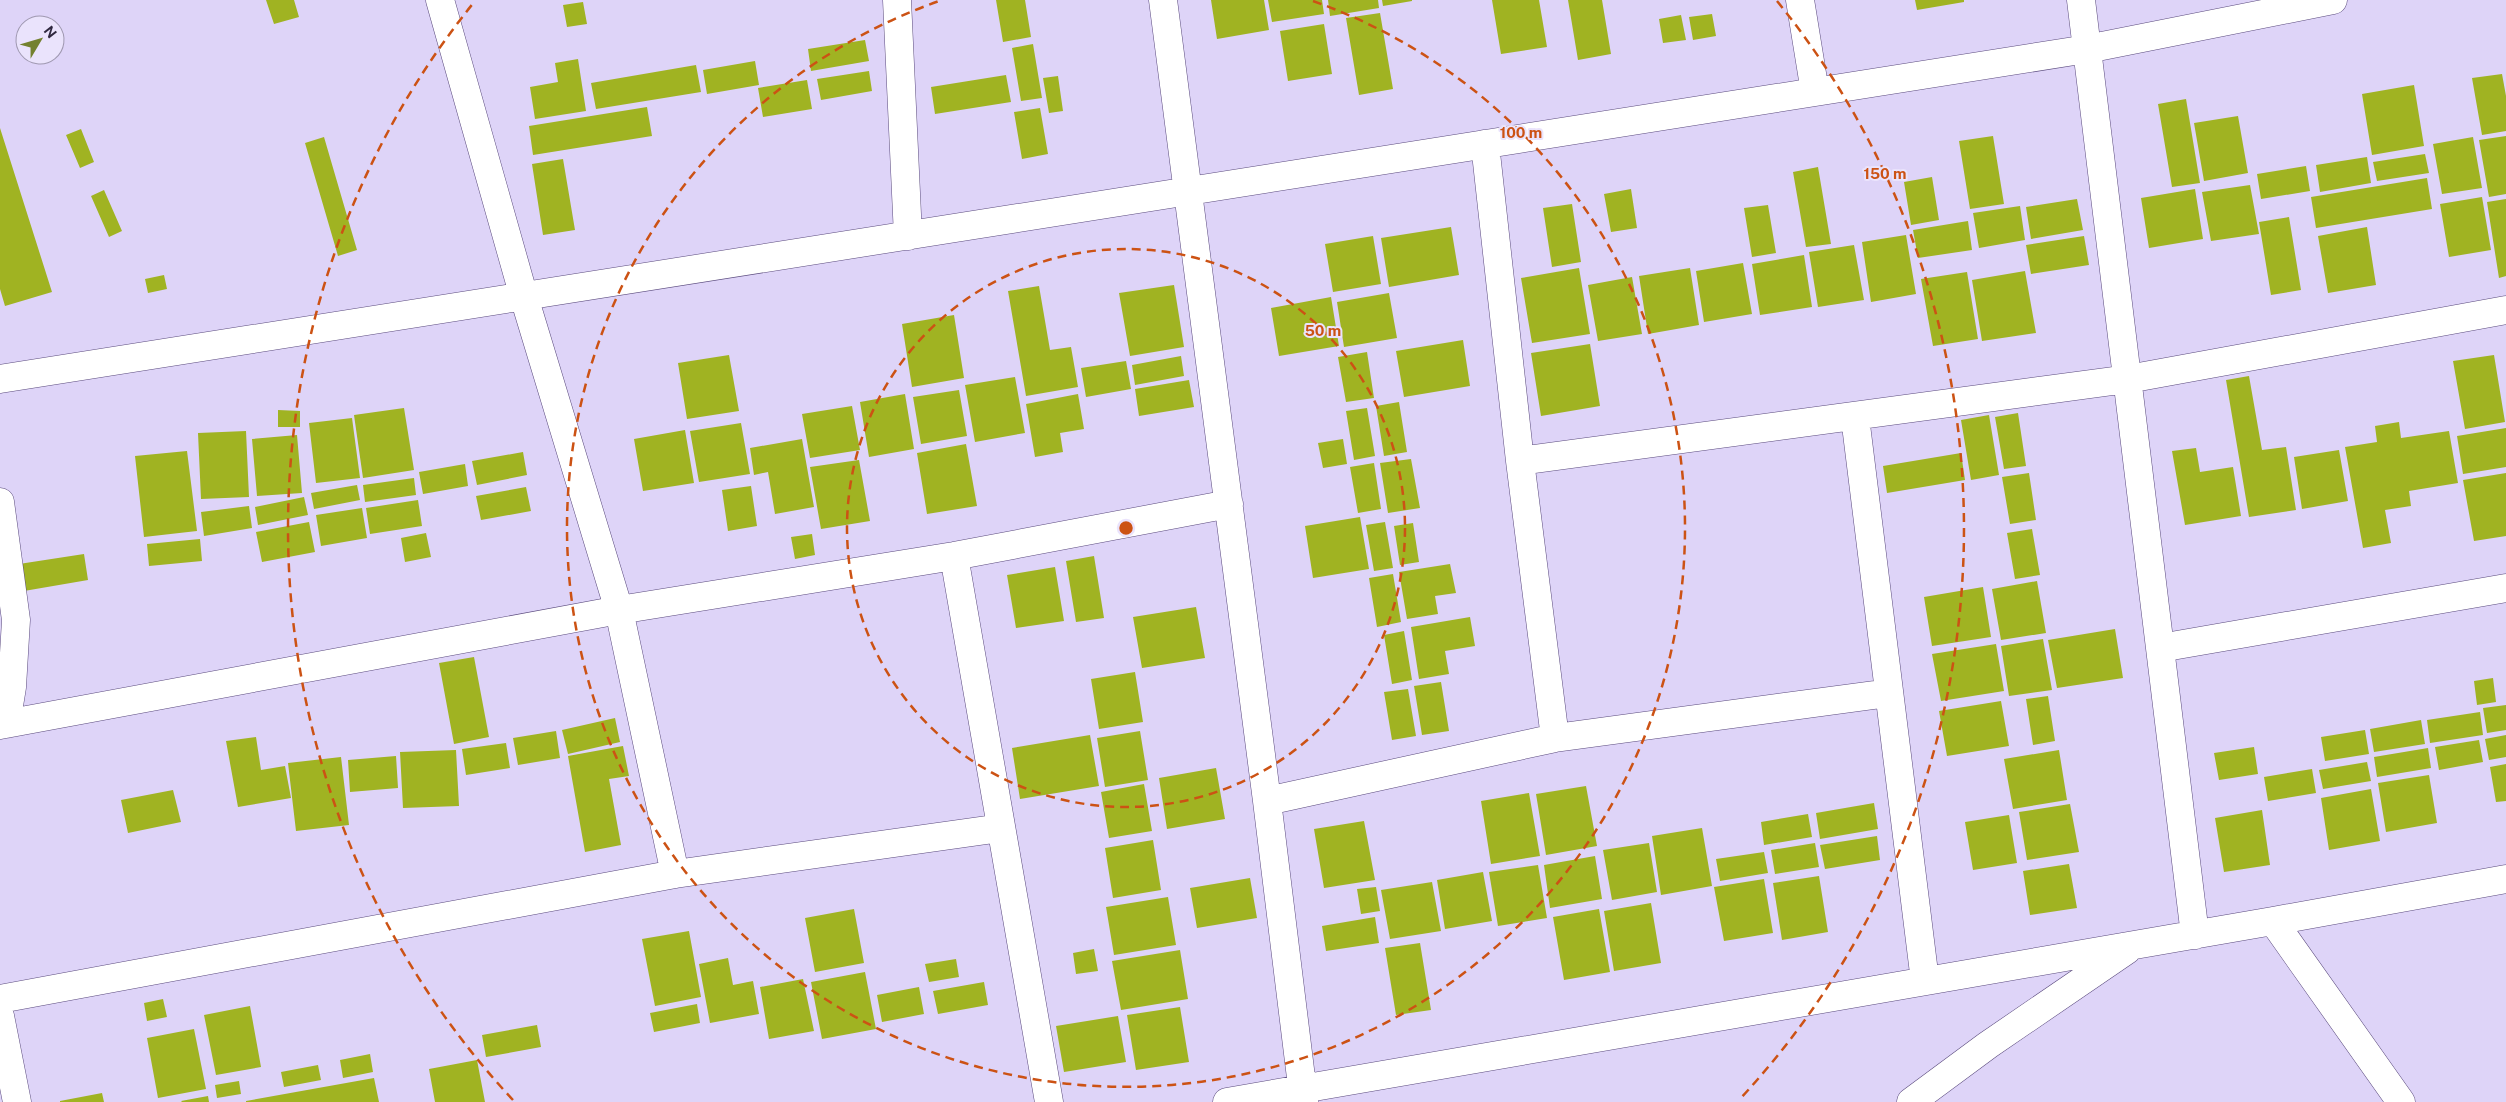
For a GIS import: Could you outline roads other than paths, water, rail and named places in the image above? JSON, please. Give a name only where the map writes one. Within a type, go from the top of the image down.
[{"type":"street","points":[[897,0],[908,236]]},
{"type":"street","points":[[1163,0],[1267,801],[1303,1095]]},
{"type":"street","points":[[1800,0],[1816,92]]},
{"type":"street","points":[[2081,0],[2195,934]]},
{"type":"street","points":[[0,379],[2088,48],[2333,0]]},
{"type":"street","points":[[448,1],[524,297],[619,610],[675,874]]},
{"type":"street","points":[[1485,144],[1520,461],[1554,738]]},
{"type":"street","points":[[1520,461],[2128,379],[2506,310]]},
{"type":"street","points":[[1856,417],[1925,981]]},
{"type":"street","points":[[0,502],[16,620],[12,687],[3,724],[619,610],[954,556],[1229,504]]},
{"type":"street","points":[[954,556],[1049,1102]]},
{"type":"street","points":[[2160,648],[2506,588]]},
{"type":"street","points":[[1267,801],[1554,738],[1889,692]]},
{"type":"street","points":[[0,999],[675,874],[1001,828]]},
{"type":"street","points":[[1227,1102],[1303,1095],[1925,981],[2506,879]]},
{"type":"street","points":[[2273,921],[2401,1102]]},
{"type":"street","points":[[1911,1102],[1988,1045],[2134,945]]},
{"type":"street","points":[[0,1016],[17,1102]]}]
